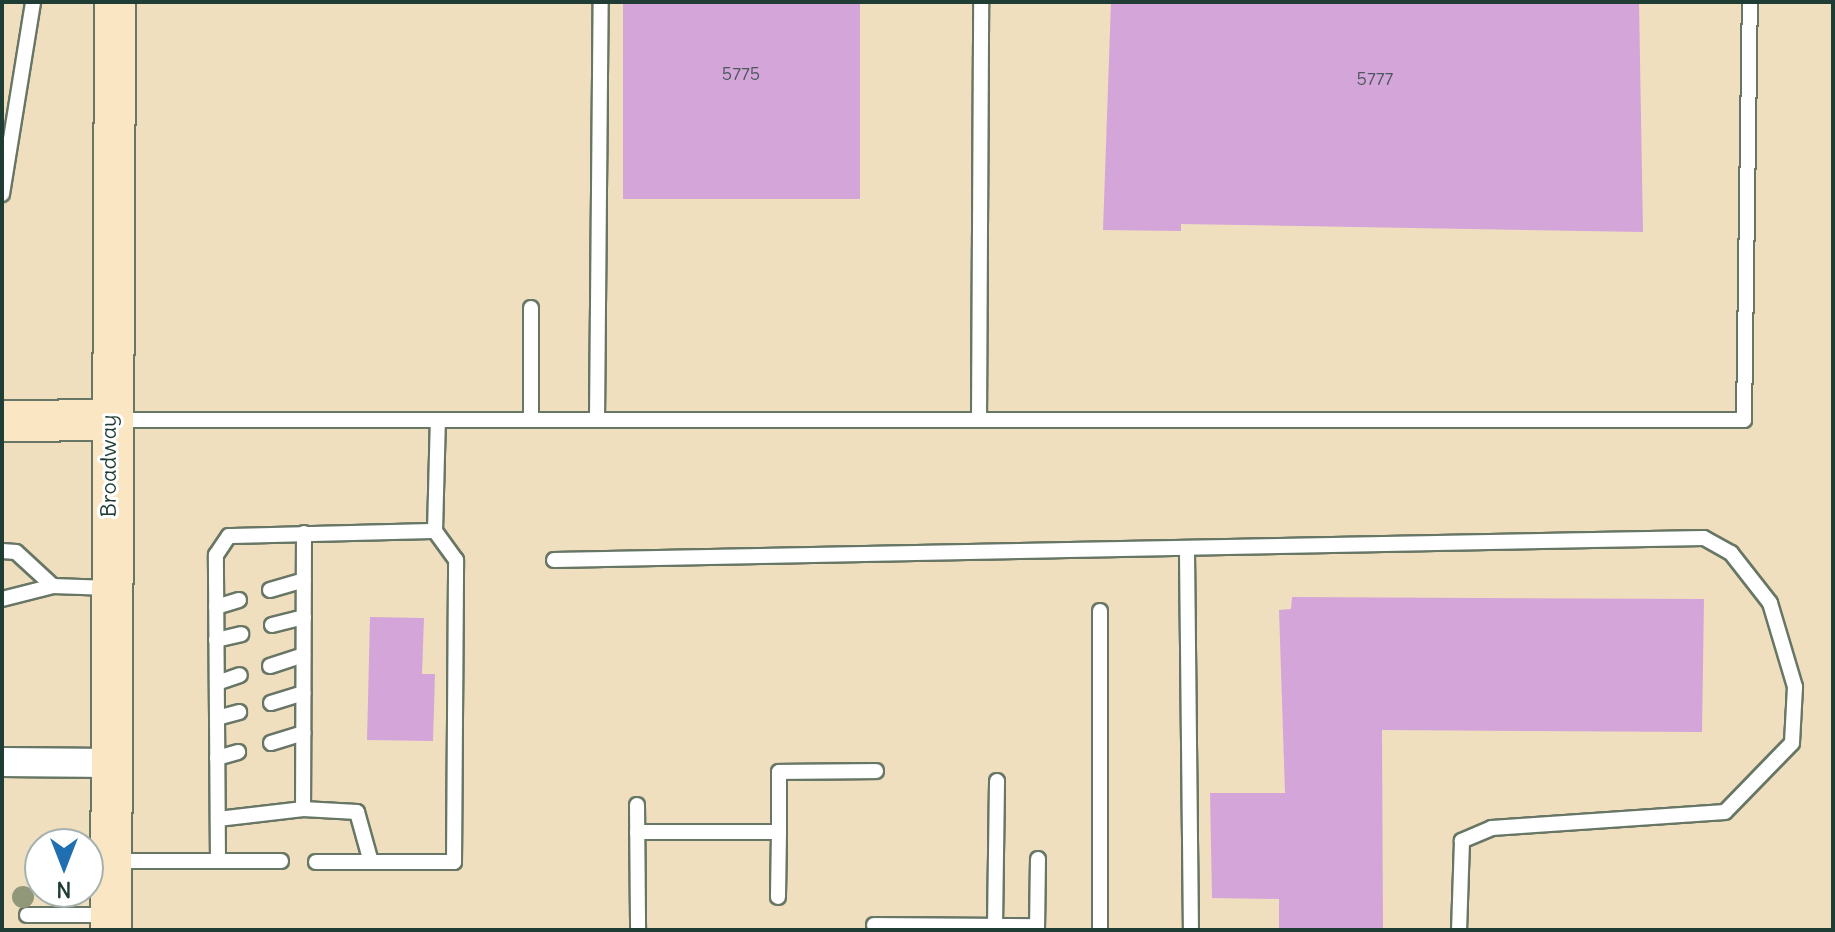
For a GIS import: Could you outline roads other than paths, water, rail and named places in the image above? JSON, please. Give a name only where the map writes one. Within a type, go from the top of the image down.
[{"type":"main road","name":"Broadway","points":[[111,923],[109,420],[115,2]]},
{"type":"main road","points":[[2,421],[109,420]]},
{"type":"street","points":[[2,762],[111,763]]},
{"type":"lane","points":[[2,194],[33,2]]},
{"type":"lane","points":[[597,420],[601,2]]},
{"type":"lane","points":[[979,420],[981,2]]},
{"type":"lane","points":[[109,420],[1744,420],[1750,2]]},
{"type":"lane","points":[[531,308],[531,420]]},
{"type":"lane","points":[[316,862],[454,862],[456,560],[435,531],[438,420]]},
{"type":"lane","points":[[218,861],[216,555],[229,536],[435,531]]},
{"type":"lane","points":[[303,809],[304,533]]},
{"type":"lane","points":[[554,560],[1187,552],[1704,538],[1731,553],[1770,603],[1795,687],[1792,743],[1725,812],[1492,828],[1462,841],[1459,930]]},
{"type":"lane","points":[[2,551],[16,552],[53,586]]},
{"type":"lane","points":[[1187,552],[1191,930]]},
{"type":"lane","points":[[270,590],[304,580]]},
{"type":"lane","points":[[2,599],[53,586],[110,588]]},
{"type":"lane","points":[[216,607],[239,600]]},
{"type":"lane","points":[[1100,611],[1100,930]]},
{"type":"lane","points":[[272,625],[304,617]]},
{"type":"lane","points":[[216,640],[241,634]]},
{"type":"lane","points":[[270,666],[303,655]]},
{"type":"lane","points":[[217,683],[240,675]]},
{"type":"lane","points":[[271,703],[303,693]]},
{"type":"lane","points":[[217,718],[239,712]]},
{"type":"lane","points":[[271,743],[303,733]]},
{"type":"lane","points":[[217,758],[238,752]]},
{"type":"lane","points":[[778,897],[779,772],[876,771]]},
{"type":"lane","points":[[995,926],[997,781]]},
{"type":"lane","points":[[637,805],[638,930]]},
{"type":"lane","points":[[218,819],[303,809],[357,812],[371,862]]},
{"type":"lane","points":[[637,832],[779,832]]},
{"type":"lane","points":[[874,925],[1037,928],[1038,859]]},
{"type":"lane","points":[[111,861],[281,861]]},
{"type":"lane","points":[[27,915],[111,923]]}]
